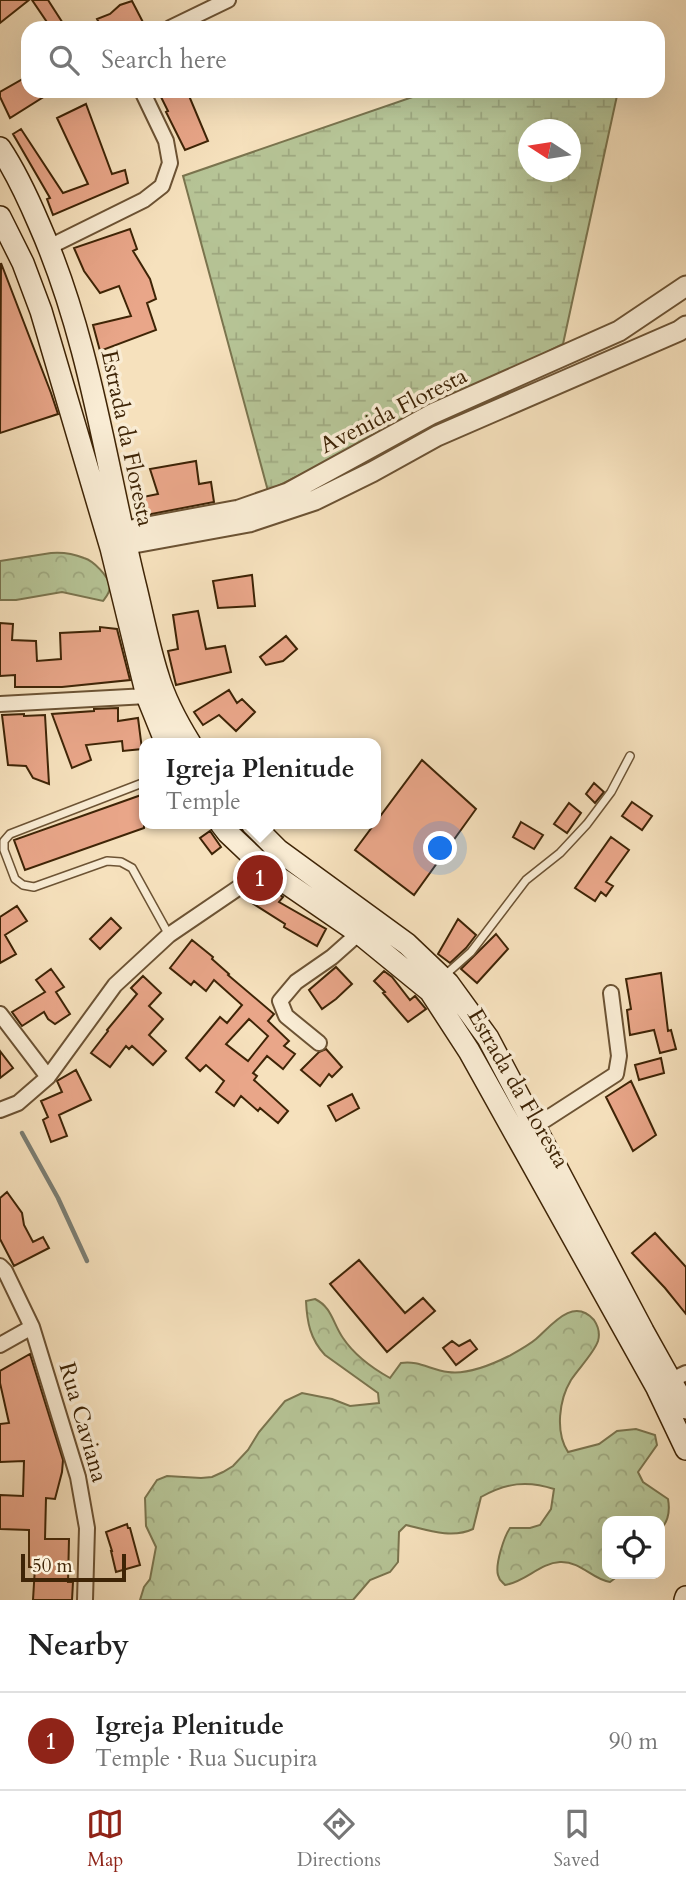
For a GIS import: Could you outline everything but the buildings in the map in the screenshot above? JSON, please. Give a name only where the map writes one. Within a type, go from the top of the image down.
[{"type":"main road","name":"Estrada da Floresta","points":[[0,148],[23,187],[49,247],[82,345],[146,696],[164,738]]},
{"type":"main road","points":[[0,187],[23,187]]},
{"type":"main road","name":"Estrada da Floresta","points":[[0,217],[23,263],[41,312],[158,676],[167,700],[187,738]]},
{"type":"main road","name":"Estrada da Floresta","points":[[225,829],[266,869],[359,933],[430,991],[442,1007],[657,1388],[686,1449]]},
{"type":"main road","name":"Estrada da Floresta","points":[[257,829],[278,850],[407,944],[448,983],[488,1038],[643,1331],[679,1376],[686,1408]]},
{"type":"street","points":[[184,21],[228,0]]},
{"type":"street","points":[[49,247],[144,200],[162,186],[170,163],[166,141],[145,98]]},
{"type":"street","name":"Avenida Floresta","points":[[116,540],[239,510],[288,493],[432,414],[619,331],[686,286]]},
{"type":"street","name":"Avenida Floresta","points":[[116,540],[249,522],[315,500],[437,436],[686,326]]},
{"type":"street","points":[[0,704],[146,696]]},
{"type":"street","points":[[0,1110],[18,1102],[48,1077],[115,985],[169,935],[266,869]]},
{"type":"street","points":[[319,1043],[286,1016],[280,1001],[296,982],[332,957],[359,933]]},
{"type":"street","points":[[534,1127],[616,1074],[619,1056],[611,993]]},
{"type":"street","points":[[0,1014],[48,1077]]},
{"type":"street","name":"Rua Caviana","points":[[0,1266],[5,1271],[32,1327],[78,1478],[87,1528],[85,1600]]},
{"type":"street","points":[[0,1345],[32,1327]]},
{"type":"lane","points":[[442,977],[471,952],[526,880],[560,853],[587,824],[611,792],[630,756]]},
{"type":"lane","points":[[139,784],[10,834],[4,841],[4,850],[15,879],[23,885],[34,887],[107,861],[121,862],[132,868],[169,935]]},
{"type":"green space","points":[[410,98],[616,98],[563,344],[268,491],[183,176]]},
{"type":"green space","points":[[51,553],[76,555],[96,566],[110,586],[103,601],[62,592],[0,600],[0,561]]},
{"type":"green space","points":[[315,1299],[321,1302],[353,1350],[370,1366],[390,1378],[401,1363],[413,1363],[456,1373],[479,1368],[527,1346],[555,1321],[570,1312],[586,1313],[594,1320],[599,1338],[593,1351],[571,1380],[561,1406],[560,1426],[564,1444],[568,1452],[599,1444],[617,1431],[636,1429],[655,1435],[657,1445],[638,1472],[643,1482],[668,1499],[668,1516],[665,1523],[665,1516],[602,1516],[602,1579],[614,1579],[610,1582],[598,1578],[574,1564],[560,1562],[505,1585],[497,1570],[510,1528],[540,1525],[551,1509],[554,1489],[535,1484],[517,1484],[481,1497],[473,1529],[465,1532],[431,1531],[406,1525],[399,1532],[398,1562],[390,1572],[370,1580],[353,1600],[140,1600],[150,1579],[156,1547],[146,1526],[145,1498],[157,1480],[167,1476],[212,1477],[233,1466],[285,1401],[302,1393],[350,1406],[379,1403],[378,1393],[325,1355],[316,1343],[308,1323],[306,1301]]},
{"type":"waterway","points":[[22,1133],[58,1198],[87,1261]]},
{"type":"place","name":"Igreja Plenitude","points":[[260,878]]}]
